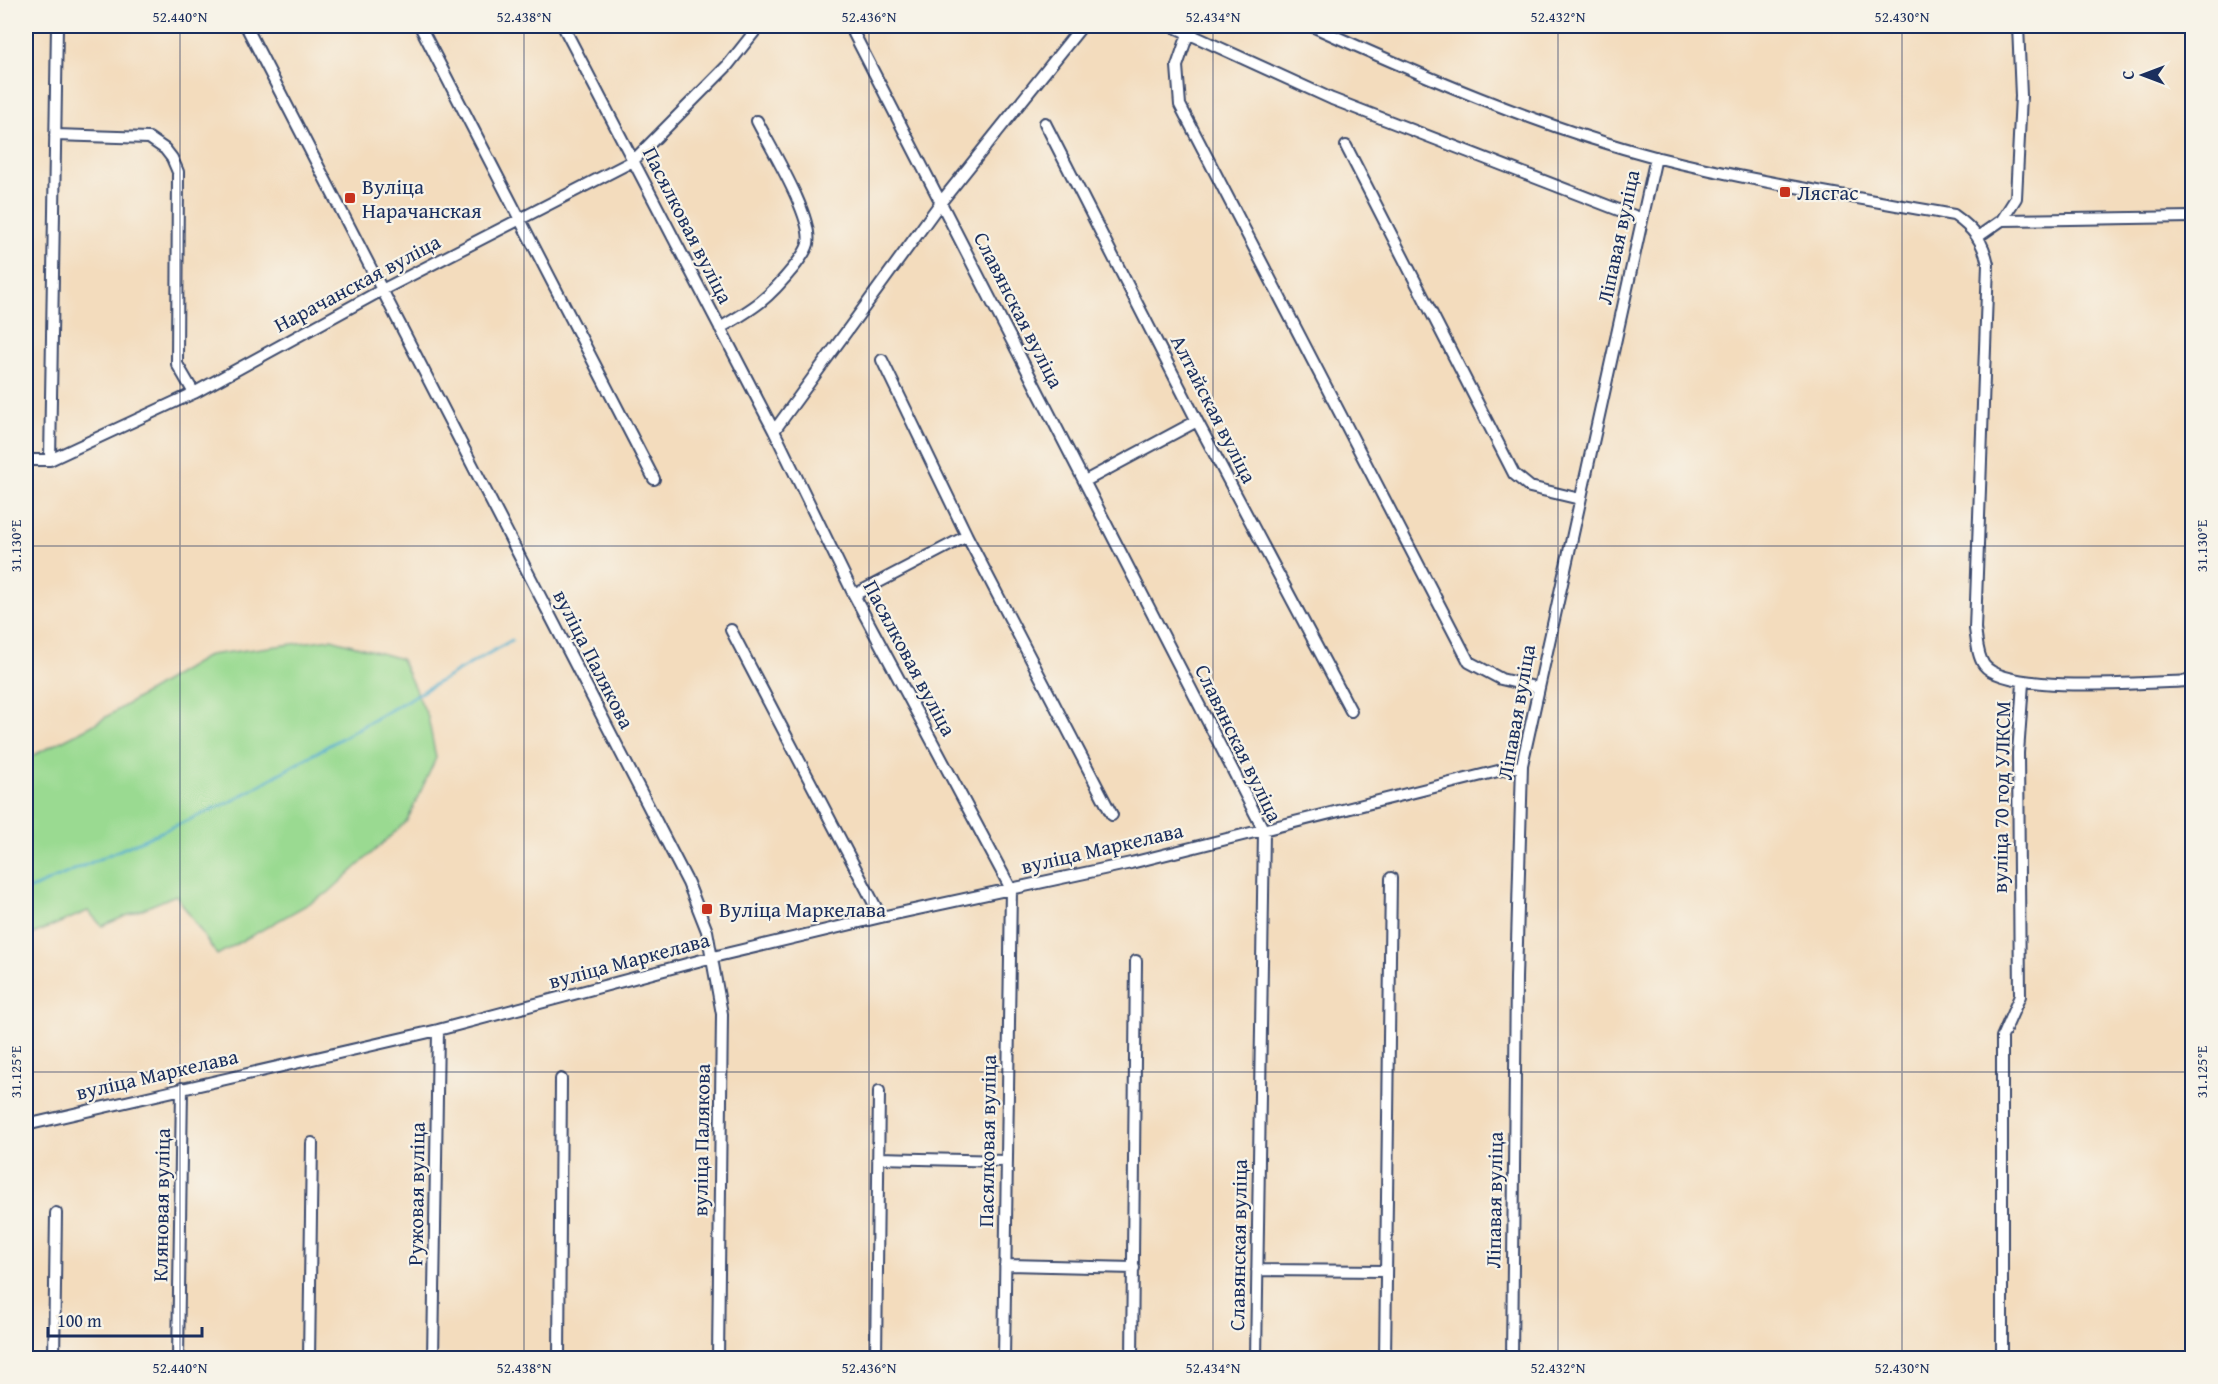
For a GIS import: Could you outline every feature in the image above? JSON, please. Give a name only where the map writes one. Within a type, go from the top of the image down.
[{"type":"street","points":[[50,460],[57,26]]},
{"type":"street","name":"вуліца Палякова","points":[[246,26],[688,883],[707,931],[722,1014],[718,1359]]},
{"type":"street","points":[[420,26],[654,479]]},
{"type":"street","name":"Пасялковая вуліца","points":[[563,26],[774,431],[854,595],[1011,889],[1004,1359]]},
{"type":"street","name":"Нарачанская вуліца","points":[[26,460],[50,460],[194,393],[382,290],[633,162],[728,65],[759,26]]},
{"type":"street","name":"Славянская вуліца","points":[[850,26],[1264,831],[1256,1359]]},
{"type":"street","points":[[774,431],[941,202],[1082,26]]},
{"type":"street","points":[[1172,26],[1332,99],[1642,219]]},
{"type":"street","points":[[1312,26],[1332,31],[1475,95],[1569,131],[1656,157],[1786,185],[1954,215],[1979,236],[2002,220],[2016,198],[2021,96],[2018,26]]},
{"type":"street","points":[[1188,34],[1177,66],[1180,105],[1469,662],[1501,679],[1539,688]]},
{"type":"street","points":[[720,328],[759,305],[771,295],[802,256],[808,244],[804,214],[757,121]]},
{"type":"street","name":"Алтайская вуліца","points":[[1045,123],[1197,421],[1351,711]]},
{"type":"street","points":[[55,135],[149,138],[165,149],[172,158],[178,172],[177,364],[194,393]]},
{"type":"street","points":[[1346,146],[1514,474],[1530,487],[1580,499]]},
{"type":"street","name":"Ліпавая вуліца","points":[[1512,1359],[1516,978],[1522,765],[1656,157]]},
{"type":"street","points":[[2002,220],[2193,217]]},
{"type":"street","name":"вуліца 70 год УЛКСМ","points":[[1979,236],[1988,264],[1975,629],[1978,652],[1984,665],[1995,674],[2023,683],[2018,753],[2020,996],[2002,1037],[2002,1359]]},
{"type":"street","points":[[882,360],[967,536],[1112,815]]},
{"type":"street","points":[[1085,480],[1197,421]]},
{"type":"street","points":[[854,595],[967,536]]},
{"type":"street","points":[[731,630],[881,917]]},
{"type":"street","points":[[2023,683],[2193,681]]},
{"type":"street","name":"вуліца Маркелава","points":[[26,1125],[438,1030],[713,957],[1264,831],[1522,765]]},
{"type":"street","points":[[1385,1359],[1391,879]]},
{"type":"street","points":[[1132,1359],[1136,961]]},
{"type":"street","name":"Ружовая вуліца","points":[[433,1359],[438,1030]]},
{"type":"street","points":[[559,1359],[561,1079]]},
{"type":"street","name":"Кляновая вуліца","points":[[178,1359],[182,1088]]},
{"type":"street","points":[[876,1359],[879,1092]]},
{"type":"street","points":[[309,1359],[312,1143]]},
{"type":"street","points":[[878,1158],[1006,1161]]},
{"type":"street","points":[[54,1359],[56,1213]]},
{"type":"street","points":[[1005,1265],[1134,1268]]},
{"type":"street","points":[[1257,1270],[1386,1271]]},
{"type":"green space","points":[[331,639],[401,659],[428,717],[436,758],[407,821],[328,893],[217,955],[176,895],[102,926],[88,911],[26,937],[26,759],[91,726],[209,655]]},
{"type":"waterway","points":[[26,891],[232,801],[512,640]]},
{"type":"place","name":"Лясгас","points":[[1785,192]]},
{"type":"place","name":"Вуліца Нарачанская","points":[[350,198]]},
{"type":"place","name":"Вуліца Маркелава","points":[[707,909]]}]
